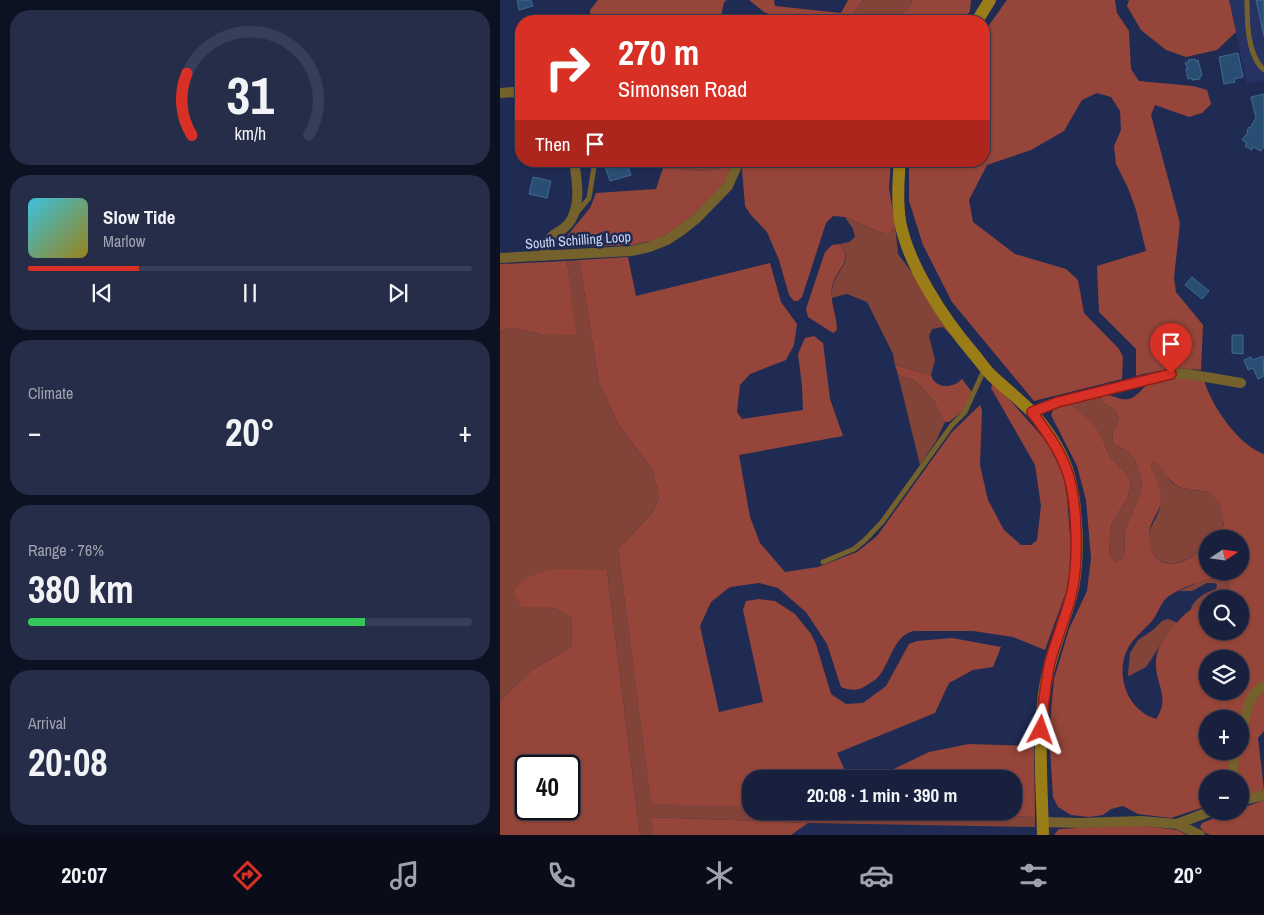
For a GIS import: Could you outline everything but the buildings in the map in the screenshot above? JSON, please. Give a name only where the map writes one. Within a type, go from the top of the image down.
[{"type":"street","points":[[979,15],[985,0]]},
{"type":"street","points":[[980,15],[990,0]]},
{"type":"street","points":[[500,93],[515,92]]},
{"type":"street","points":[[544,256],[545,244],[550,237],[571,220],[576,202],[577,181],[575,167]]},
{"type":"street","name":"South Schilling Loop","points":[[500,258],[631,251],[649,247],[667,240],[697,218],[728,186],[737,167]]},
{"type":"street","points":[[899,167],[897,194],[900,222],[909,252],[930,292],[963,342],[985,368],[1032,412],[1055,444],[1067,470],[1073,498],[1076,560],[1072,595],[1051,660],[1044,694],[1041,730],[1043,829],[1081,823],[1141,821],[1176,824],[1200,835]]},
{"type":"street","points":[[1032,412],[1058,402],[1166,374],[1188,374],[1241,384]]},
{"type":"street","points":[[1247,710],[1248,702],[1255,692],[1264,686]]},
{"type":"street","points":[[1249,799],[1264,795]]},
{"type":"street","points":[[1176,824],[1199,815]]},
{"type":"lane","points":[[1247,0],[1247,16],[1251,41],[1256,59],[1264,70]]},
{"type":"lane","points":[[571,220],[589,198],[594,167]]},
{"type":"lane","points":[[823,562],[854,549],[882,522],[952,425],[965,412],[985,368]]},
{"type":"shaded area","points":[[598,0],[727,0],[724,2],[721,15],[590,15],[590,10]]},
{"type":"shaded area","points":[[749,0],[774,0],[775,6],[841,13],[848,0],[863,0],[851,15],[771,15]]},
{"type":"shaded area","points":[[863,0],[912,0],[910,8],[905,14],[901,15],[851,15]]},
{"type":"shaded area","points":[[912,0],[971,0],[970,11],[967,15],[902,15],[910,6]]},
{"type":"shaded area","points":[[1007,0],[1115,0],[1117,13],[1129,31],[1131,69],[1139,81],[1193,86],[1207,90],[1211,104],[1202,113],[1189,117],[1155,105],[1151,115],[1180,223],[1174,278],[1176,292],[1203,325],[1201,370],[1168,370],[1136,376],[1136,349],[1099,312],[1097,266],[1146,251],[1136,210],[1116,164],[1114,146],[1121,130],[1120,111],[1111,97],[1097,93],[1082,100],[1064,131],[1031,150],[990,164],[990,24]]},
{"type":"shaded area","points":[[1129,0],[1229,0],[1236,32],[1217,50],[1186,57],[1166,50],[1141,30],[1127,6]]},
{"type":"shaded area","points":[[1229,0],[1264,0],[1264,80],[1247,84]]},
{"type":"shaded area","points":[[663,167],[720,167],[707,171]]},
{"type":"shaded area","points":[[720,167],[731,167],[726,181],[701,208],[676,229],[656,240],[632,245],[562,248],[563,241],[590,208],[596,193],[656,189],[663,168],[707,171]]},
{"type":"shaded area","points":[[743,167],[891,167],[889,188],[895,224],[890,233],[884,234],[845,217],[833,216],[826,223],[802,297],[798,301],[794,301],[789,295],[779,260],[767,232],[745,206]]},
{"type":"shaded area","points":[[909,167],[986,167],[969,200],[973,222],[1015,254],[1066,269],[1078,280],[1084,313],[1119,349],[1123,357],[1122,379],[1034,401],[952,302],[923,245],[909,201]]},
{"type":"shaded area","points":[[845,217],[884,234],[895,224],[898,254],[923,287],[953,337],[943,327],[932,329],[929,336],[935,360],[931,375],[895,365],[893,354],[867,302],[847,294],[831,298],[833,284],[845,260],[844,250],[840,244],[849,242],[855,237],[853,229]]},
{"type":"shaded area","points":[[840,244],[844,250],[845,260],[835,277],[832,289],[837,330],[833,333],[808,317],[806,309],[825,252],[832,245]]},
{"type":"shaded area","points":[[628,257],[636,296],[770,263],[781,302],[797,324],[794,345],[786,360],[750,374],[740,385],[737,412],[742,419],[803,410],[798,354],[805,338],[814,336],[823,343],[830,399],[843,436],[739,455],[750,517],[760,543],[785,572],[818,567],[857,552],[877,536],[952,432],[980,405],[982,410],[980,465],[988,500],[1004,530],[1021,545],[1031,545],[1037,540],[1041,506],[1035,465],[991,388],[993,381],[1047,442],[1063,474],[1072,560],[1066,592],[1045,650],[1013,637],[973,631],[914,631],[907,633],[897,643],[883,670],[876,679],[861,688],[848,689],[841,687],[827,644],[806,612],[778,588],[759,583],[730,587],[711,602],[700,626],[719,712],[763,702],[743,610],[746,601],[759,599],[775,601],[795,614],[811,634],[816,644],[831,694],[846,704],[863,703],[886,686],[909,644],[917,641],[952,638],[1001,647],[993,667],[973,670],[949,683],[935,713],[837,753],[845,770],[742,770],[742,807],[651,804],[618,549],[653,512],[659,497],[653,471],[618,424],[599,383],[579,260]]},
{"type":"shaded area","points":[[579,260],[599,383],[618,424],[653,471],[659,497],[653,512],[618,549],[651,803],[742,807],[742,820],[1022,820],[1022,817],[1035,817],[1035,827],[808,823],[652,817],[653,835],[640,835],[607,570],[521,607],[553,607],[572,619],[571,647],[532,670],[500,701],[500,331],[511,328],[540,334],[575,334],[567,261]]},
{"type":"shaded area","points":[[567,261],[576,335],[540,334],[511,328],[500,331],[500,264]]},
{"type":"shaded area","points":[[895,365],[931,375],[933,380],[940,385],[954,385],[962,379],[972,392],[964,410],[949,422],[945,422],[934,401],[914,380],[898,375]]},
{"type":"shaded area","points":[[898,375],[914,380],[926,392],[934,401],[945,422],[936,441],[920,465]]},
{"type":"shaded area","points":[[1188,377],[1204,380],[1219,412],[1235,433],[1254,449],[1264,454],[1264,682],[1246,710],[1199,710],[1199,760],[1230,760],[1230,770],[1199,770],[1199,809],[1171,818],[1138,814],[1123,806],[1111,809],[1103,815],[1089,817],[1071,815],[1058,807],[1053,797],[1049,733],[1054,679],[1069,629],[1087,591],[1091,558],[1086,500],[1077,466],[1051,415],[1054,408],[1068,402],[1093,424],[1101,435],[1110,457],[1129,476],[1131,484],[1128,497],[1112,523],[1109,545],[1110,556],[1115,562],[1124,557],[1125,530],[1140,494],[1142,483],[1135,460],[1127,451],[1113,444],[1112,436],[1118,421],[1117,412],[1101,402],[1102,395],[1129,399],[1134,397],[1148,384],[1162,379]]},
{"type":"shaded area","points":[[1102,395],[1101,402],[1117,412],[1118,421],[1112,436],[1113,444],[1127,451],[1135,460],[1142,483],[1140,494],[1125,530],[1124,557],[1114,562],[1110,556],[1109,545],[1112,523],[1128,497],[1131,484],[1129,476],[1110,457],[1101,435],[1068,402]]},
{"type":"shaded area","points":[[1151,462],[1155,462],[1159,464],[1174,484],[1186,489],[1210,492],[1219,502],[1222,510],[1224,518],[1222,530],[1199,530],[1199,552],[1180,562],[1167,563],[1157,558],[1153,554],[1149,543],[1152,525],[1160,507],[1160,495],[1151,468]]},
{"type":"shaded area","points":[[553,569],[607,570],[640,835],[500,835],[500,701],[532,670],[571,647],[572,619],[553,607],[521,607],[514,590],[528,577]]},
{"type":"shaded area","points":[[1227,580],[1228,589],[1214,590],[1217,585],[1215,583],[1207,583],[1192,591],[1179,591],[1201,581]]},
{"type":"shaded area","points":[[1199,598],[1199,607],[1190,611],[1192,606]]},
{"type":"shaded area","points":[[1168,619],[1178,623],[1146,667],[1129,676],[1130,653],[1138,640],[1162,621]]},
{"type":"shaded area","points":[[1264,689],[1264,731],[1258,738],[1264,790],[1249,794],[1249,770],[1236,770],[1236,760],[1249,760],[1251,703]]},
{"type":"shaded area","points":[[969,744],[1034,746],[1035,817],[1022,817],[1022,770],[892,770],[929,752]]},
{"type":"shaded area","points":[[1264,800],[1264,835],[1210,835],[1200,827],[1202,823],[1210,820],[1249,820],[1249,806]]},
{"type":"shaded area","points":[[651,817],[808,823],[791,835],[653,835]]},
{"type":"shaded area","points":[[1137,825],[1177,830],[1187,835],[1054,835],[1059,829]]},
{"type":"route","points":[[1041,730],[1044,694],[1051,660],[1072,595],[1076,560],[1076,530],[1073,498],[1067,470],[1055,444],[1032,412],[1058,402],[1171,374]]}]
